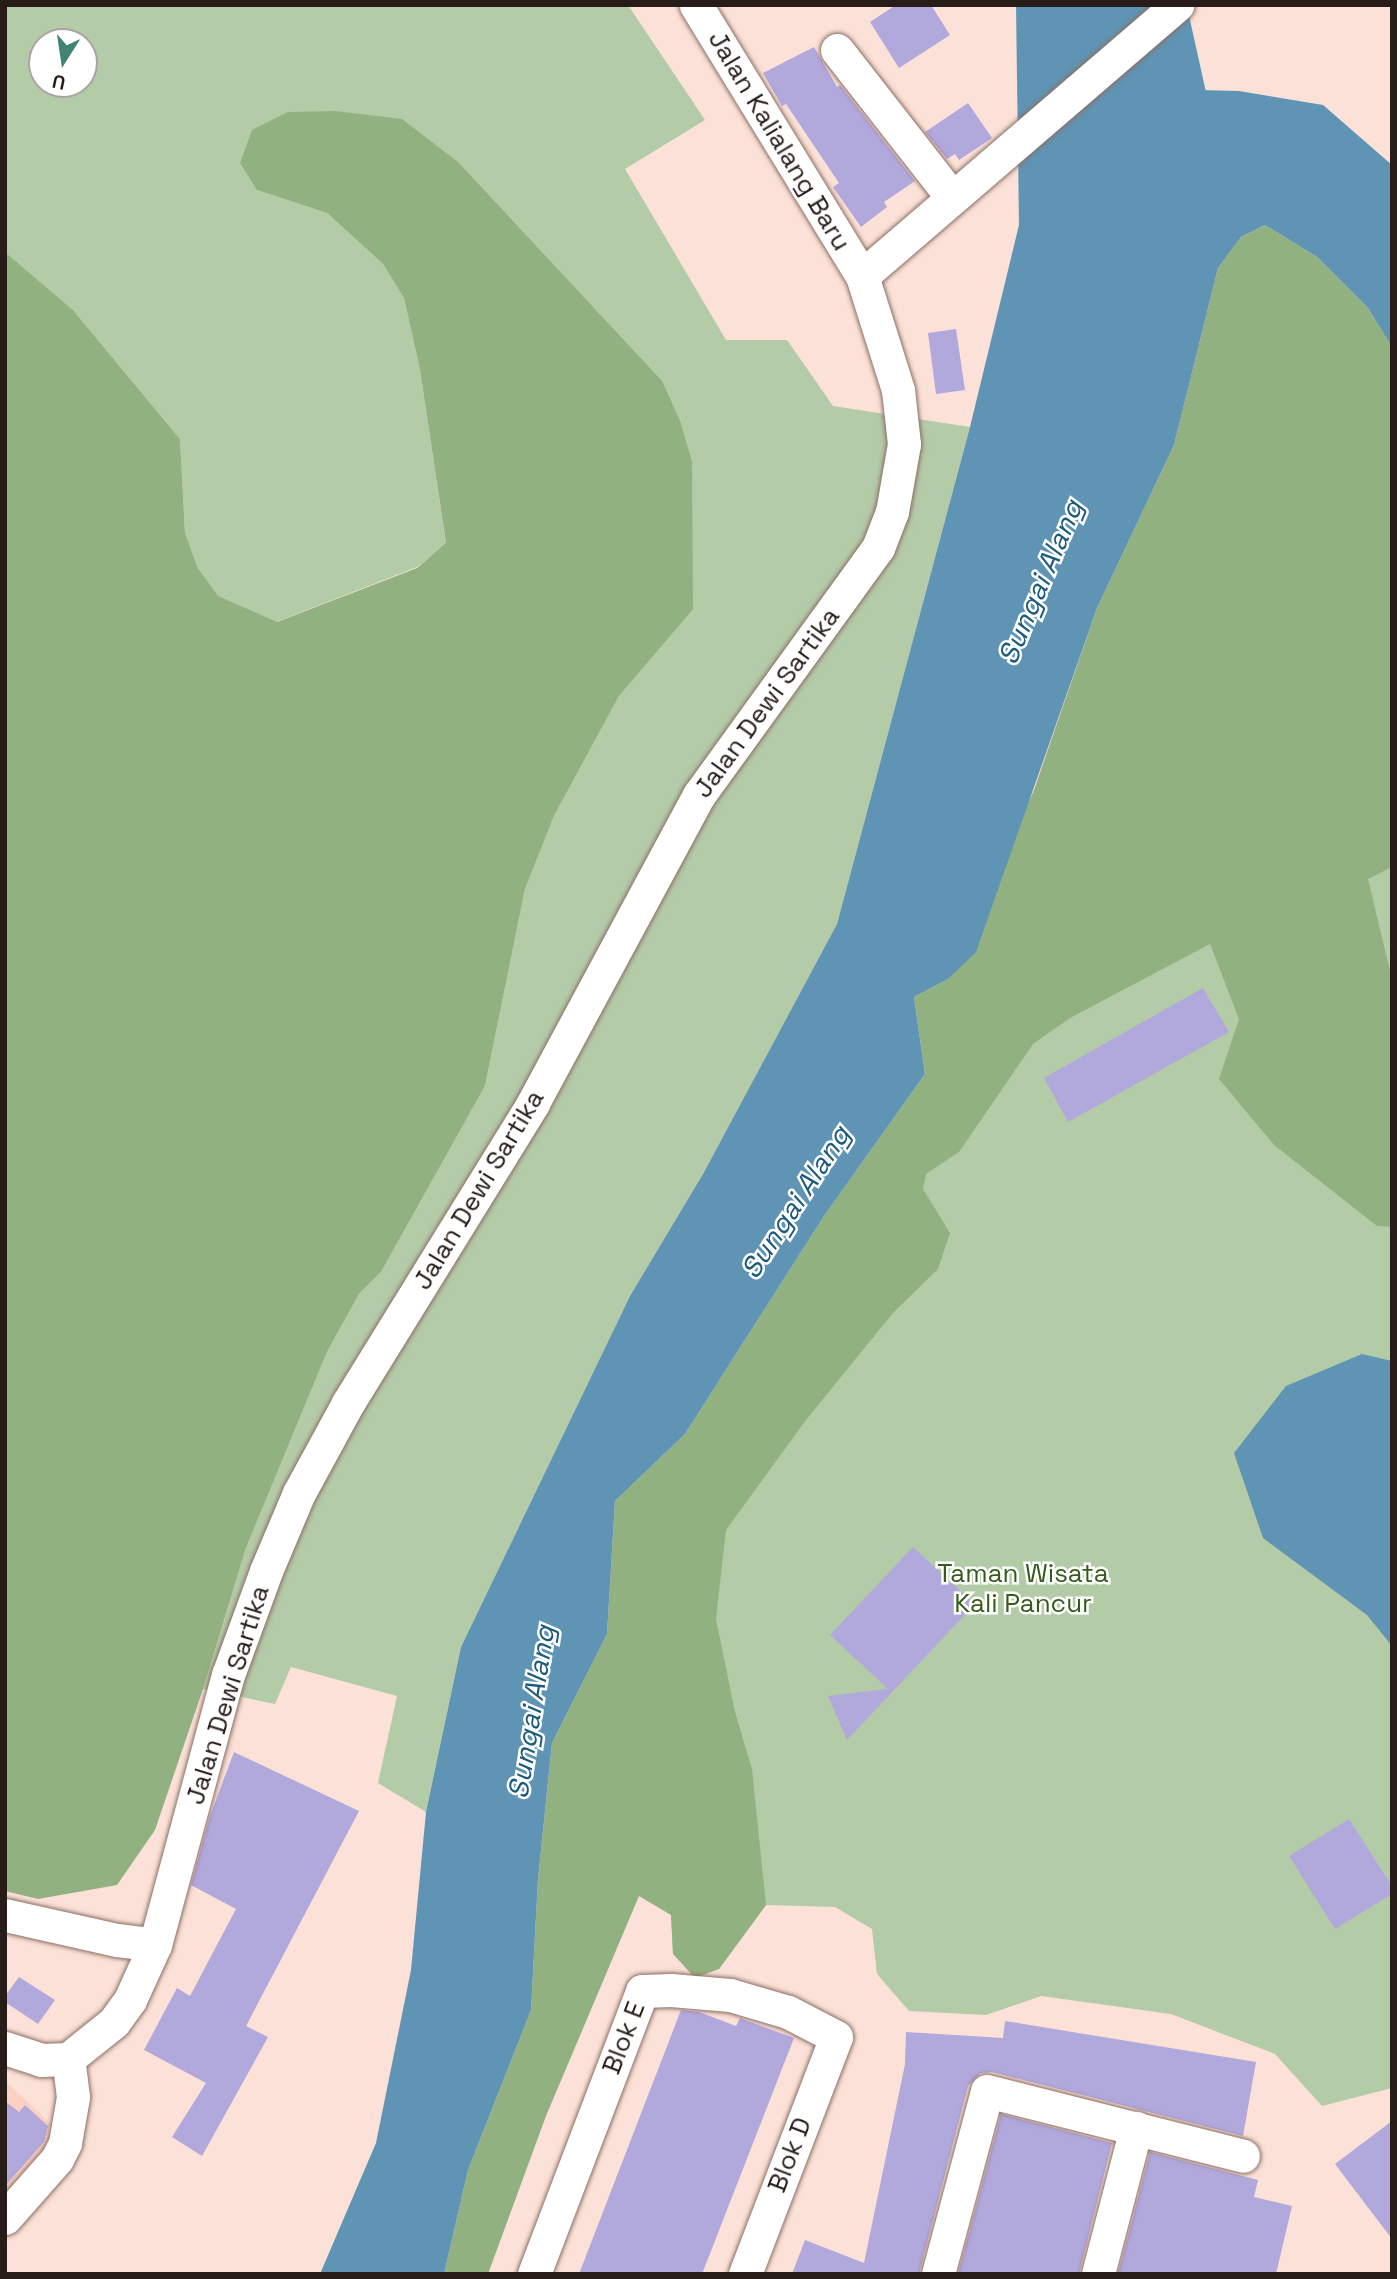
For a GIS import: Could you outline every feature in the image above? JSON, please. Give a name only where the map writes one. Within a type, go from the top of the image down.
[{"type":"street","name":"Jalan Kalialang Baru","points":[[696,5],[862,276]]},
{"type":"street","points":[[862,276],[1177,5]]},
{"type":"street","points":[[837,50],[952,197]]},
{"type":"street","name":"Jalan Dewi Sartika","points":[[68,2059],[114,2022],[130,2000],[155,1945],[228,1675],[299,1493],[348,1404],[533,1103],[699,795],[878,548],[892,512],[904,444],[898,390],[862,276]]},
{"type":"street","points":[[5,1915],[117,1940],[155,1945]]},
{"type":"street","name":"Blok E","points":[[534,2274],[642,1991],[671,1990],[730,1995],[788,2012],[836,2037]]},
{"type":"street","name":"Blok D","points":[[745,2274],[836,2037]]},
{"type":"street","points":[[5,2048],[41,2060],[68,2059],[73,2097],[65,2143],[57,2159],[5,2218]]},
{"type":"street","points":[[938,2274],[987,2091],[1243,2156]]},
{"type":"street","points":[[1098,2274],[1136,2128]]},
{"type":"shaded area","points":[[5,2081],[63,2135],[5,2198]]},
{"type":"green space","points":[[5,5],[628,5],[705,120],[625,169],[726,340],[787,340],[833,406],[970,427],[837,924],[703,1174],[630,1296],[461,1647],[426,1812],[378,1783],[397,1696],[291,1667],[275,1704],[203,1689],[246,1548],[327,1352],[359,1294],[381,1272],[485,1086],[525,889],[554,816],[619,696],[692,609],[692,461],[681,423],[458,162],[257,190],[327,213],[383,264],[404,298],[420,370],[446,544],[417,567],[276,622],[217,596],[198,568],[185,533],[180,439],[73,310],[5,252]]},
{"type":"green space","points":[[335,111],[402,119],[458,162],[662,381],[681,423],[692,461],[693,609],[619,696],[554,816],[525,889],[485,1086],[381,1272],[359,1294],[327,1352],[246,1548],[203,1689],[155,1830],[117,1885],[38,1899],[5,1891],[5,252],[73,310],[180,439],[185,533],[198,568],[218,596],[277,622],[417,568],[446,543],[420,370],[404,298],[383,264],[327,213],[257,190],[240,163],[252,130],[288,112]]},
{"type":"green space","points":[[1265,225],[1317,257],[1368,308],[1392,347],[1392,867],[1368,879],[1392,979],[1392,1227],[1377,1226],[1274,1145],[1219,1079],[1239,1019],[1210,944],[1070,1018],[1033,1044],[959,1152],[926,1174],[923,1189],[950,1233],[938,1269],[893,1313],[806,1420],[726,1530],[716,1619],[735,1712],[752,1769],[766,1905],[719,1969],[695,1978],[673,1954],[671,1915],[639,1896],[546,2116],[488,2274],[444,2274],[468,2170],[531,2010],[538,1879],[552,1743],[607,1634],[615,1501],[685,1434],[824,1216],[925,1074],[914,997],[948,979],[1034,790],[1097,608],[1174,445],[1218,268],[1241,237]]},
{"type":"green space","name":"Taman Wisata Kali Pancur","points":[[1392,347],[1392,2088],[1322,2106],[1275,2054],[1171,2014],[1041,1996],[986,2015],[909,2011],[877,1974],[872,1929],[835,1907],[766,1905],[719,1969],[673,1954],[671,1914],[639,1896],[552,1743]]},
{"type":"water","name":"Sungai Alang","points":[[1016,5],[1137,5],[1156,89],[1239,91],[1323,105],[1392,165],[1392,347],[1368,308],[1317,257],[1265,225],[1241,237],[1218,268],[1174,445],[1097,608],[976,952],[948,979],[914,997],[925,1074],[824,1216],[685,1434],[615,1501],[607,1634],[552,1743],[538,1879],[531,2010],[468,2170],[444,2274],[320,2274],[376,2143],[411,1970],[426,1812],[461,1647],[630,1296],[703,1174],[837,924],[970,427],[1019,225]]},
{"type":"water","points":[[1362,1354],[1392,1361],[1392,1646],[1367,1615],[1263,1538],[1234,1453],[1286,1386]]},
{"type":"building","points":[[896,5],[931,5],[950,35],[899,68],[870,22]]},
{"type":"building","points":[[814,47],[837,87],[840,85],[915,181],[884,202],[887,207],[861,227],[833,187],[839,183],[786,104],[782,106],[763,73]]},
{"type":"building","points":[[968,103],[992,138],[959,160],[955,154],[947,159],[925,132]]},
{"type":"building","points":[[956,329],[965,390],[936,394],[928,333]]},
{"type":"building","points":[[1203,988],[1229,1032],[1068,1122],[1044,1078]]},
{"type":"building","points":[[913,1547],[975,1604],[847,1740],[828,1696],[888,1689],[830,1635]]},
{"type":"building","points":[[234,1752],[359,1811],[246,2026],[268,2037],[202,2156],[172,2137],[206,2083],[144,2050],[177,1988],[190,1996],[236,1909],[191,1885],[210,1816]]},
{"type":"building","points":[[1349,1819],[1392,1886],[1392,1894],[1335,1929],[1289,1856]]},
{"type":"building","points":[[19,1977],[55,2000],[38,2024],[5,2002],[5,1996]]},
{"type":"building","points":[[681,2010],[699,2012],[736,2026],[740,2018],[794,2038],[702,2274],[579,2274]]},
{"type":"building","points":[[1005,2021],[1256,2062],[1243,2136],[992,2072],[981,2073],[968,2086],[919,2274],[792,2274],[805,2240],[864,2263],[905,2064],[906,2032],[1003,2038]]},
{"type":"building","points":[[5,2101],[19,2112],[25,2105],[48,2126],[44,2142],[5,2186]]},
{"type":"building","points":[[1001,2114],[1112,2143],[1079,2274],[958,2274]]},
{"type":"building","points":[[1392,2121],[1392,2239],[1335,2164]]},
{"type":"building","points":[[1150,2152],[1258,2180],[1254,2197],[1292,2206],[1276,2274],[1118,2274]]},
{"type":"waterway","points":[[1154,5],[1180,122],[1177,174]]}]
